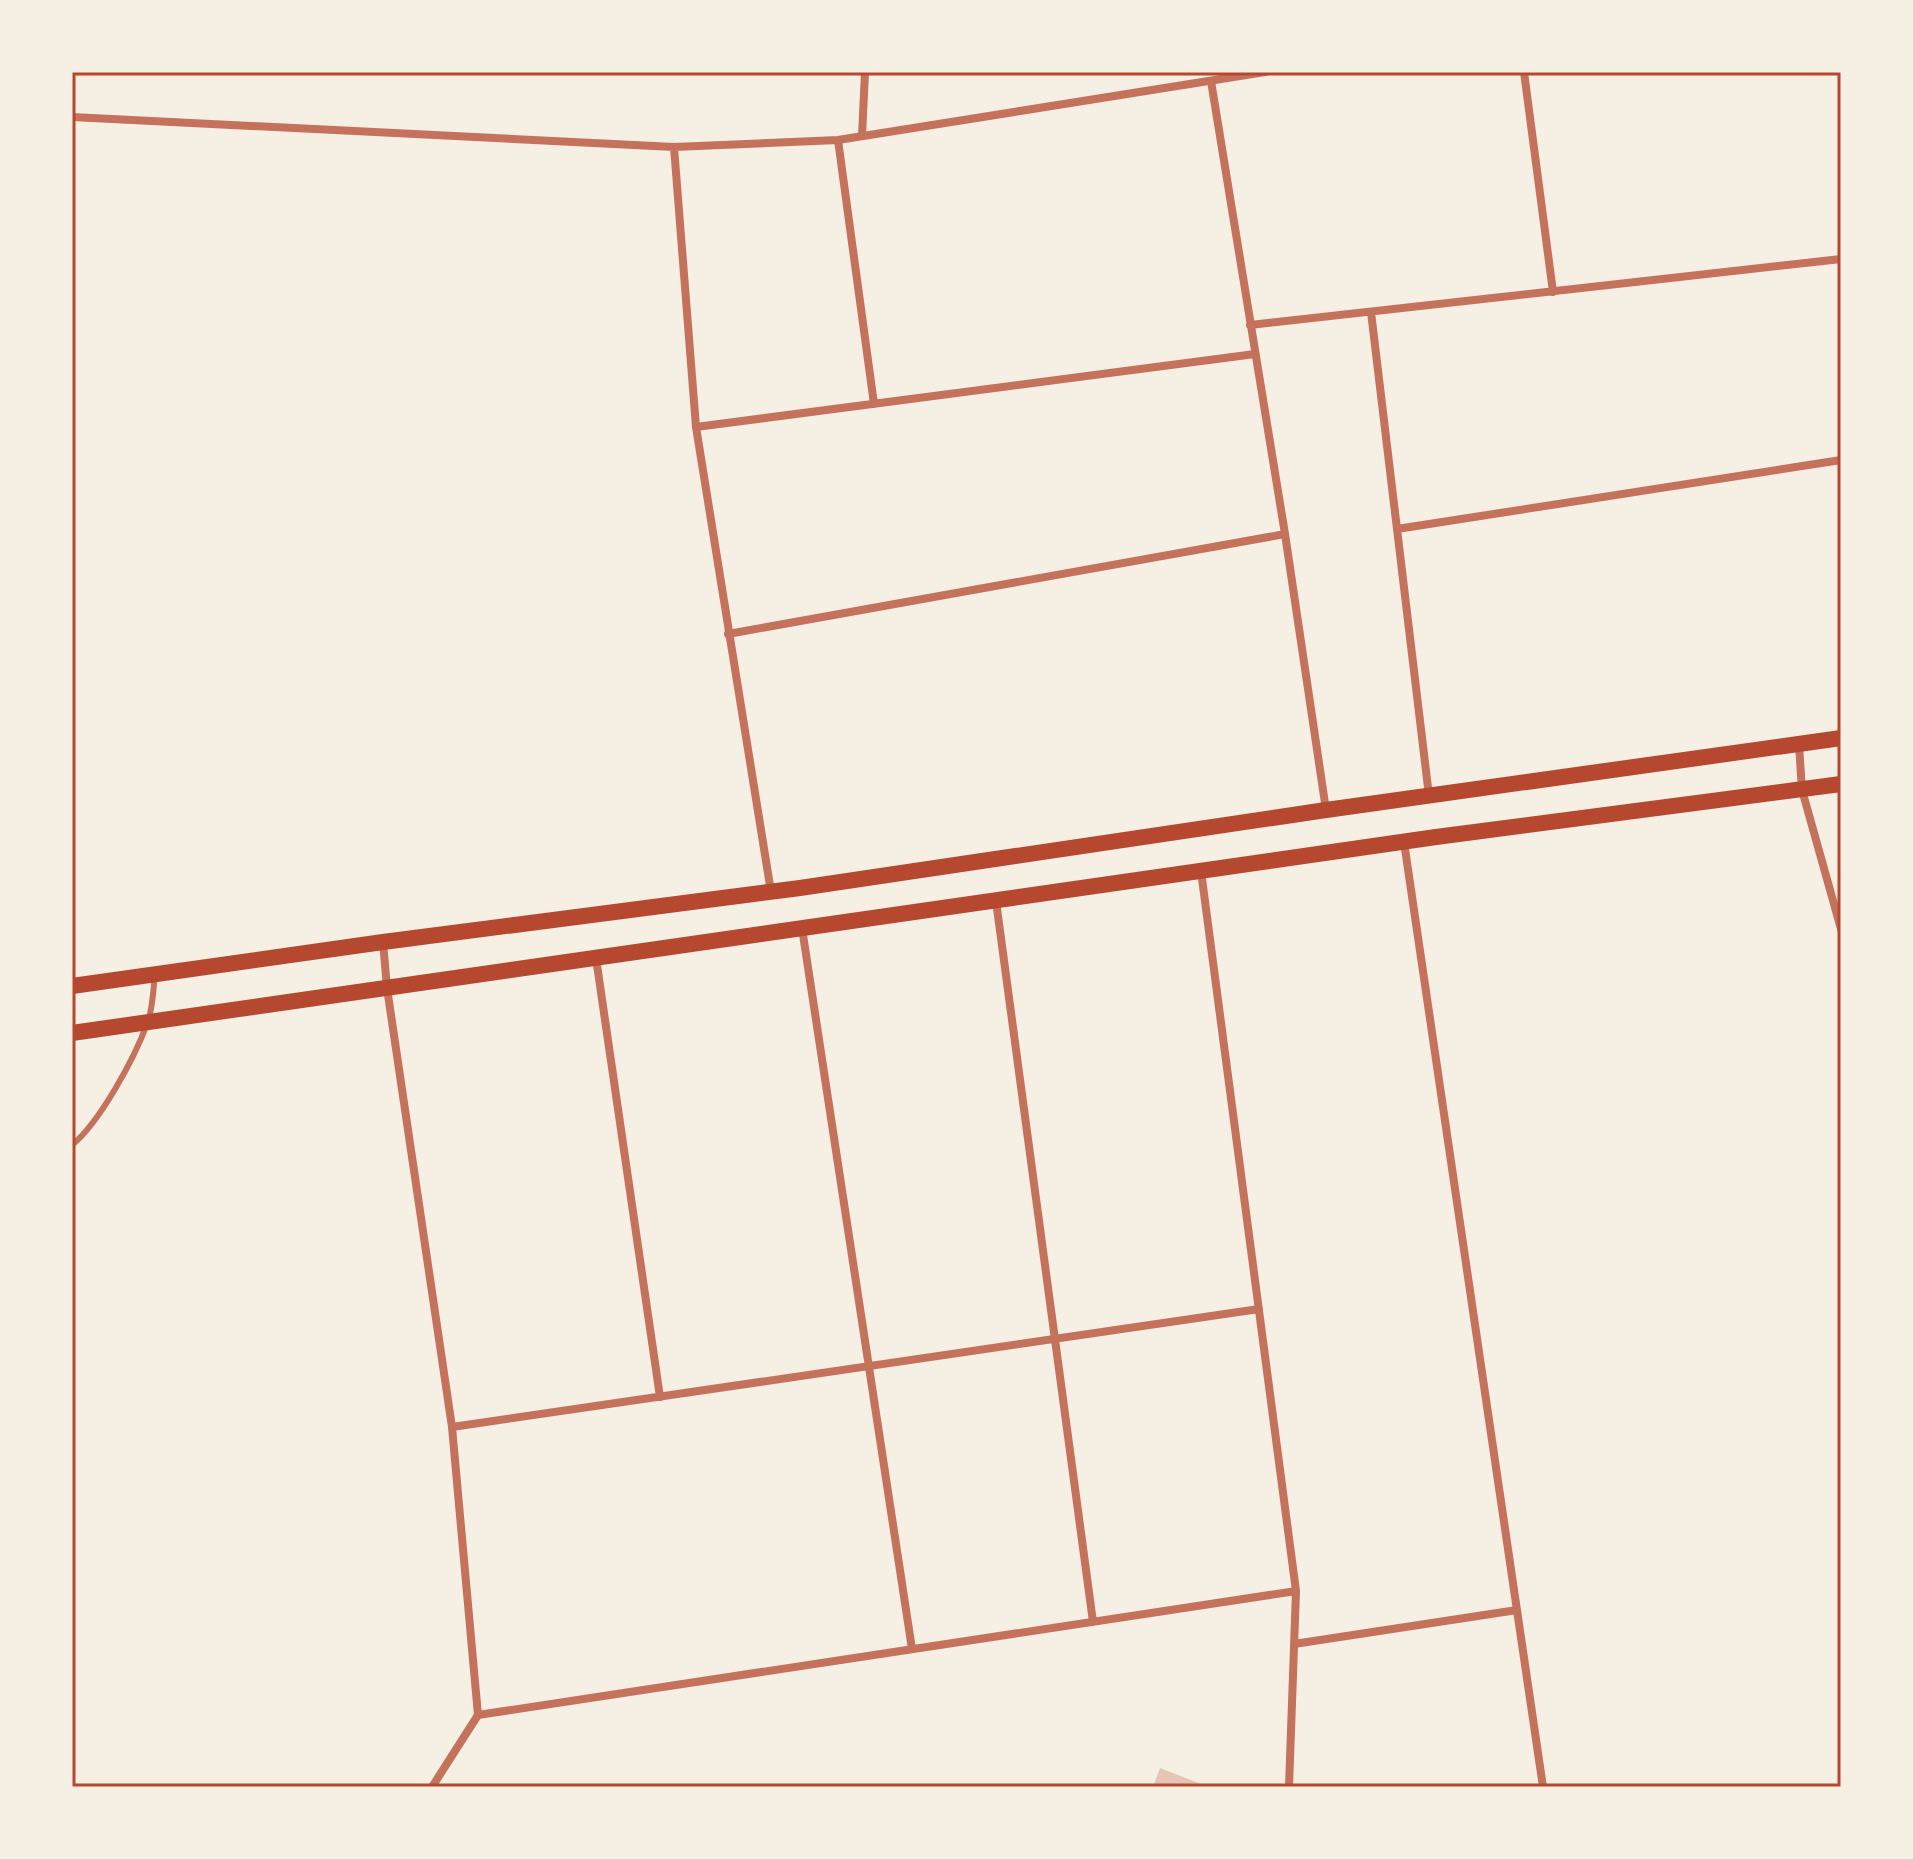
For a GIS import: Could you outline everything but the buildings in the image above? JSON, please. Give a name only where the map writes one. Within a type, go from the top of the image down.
[{"type":"main road","points":[[72,986],[771,892],[1841,738]]},
{"type":"main road","points":[[72,1033],[1201,870],[1841,784]]},
{"type":"street","points":[[862,136],[865,72]]},
{"type":"street","points":[[72,117],[674,147],[838,140],[1265,72]]},
{"type":"street","points":[[1524,72],[1553,292]]},
{"type":"street","points":[[1211,81],[1285,534],[1326,810]]},
{"type":"street","points":[[838,140],[874,404]]},
{"type":"street","points":[[674,147],[696,427],[771,892]]},
{"type":"street","points":[[1250,325],[1841,259]]},
{"type":"street","points":[[1371,312],[1429,796]]},
{"type":"street","points":[[696,427],[1255,354]]},
{"type":"street","points":[[1397,529],[1841,460]]},
{"type":"street","points":[[728,634],[1285,534]]},
{"type":"street","points":[[1799,745],[1802,790],[1841,929]]},
{"type":"street","points":[[1404,842],[1543,1787]]},
{"type":"street","points":[[1201,870],[1296,1591],[1289,1787]]},
{"type":"street","points":[[996,900],[1093,1622]]},
{"type":"street","points":[[802,928],[912,1649]]},
{"type":"street","points":[[383,942],[387,988],[452,1427],[478,1715],[432,1787]]},
{"type":"street","points":[[596,957],[660,1397]]},
{"type":"street","points":[[452,1427],[1259,1309]]},
{"type":"street","points":[[478,1715],[1296,1591]]},
{"type":"street","points":[[1294,1644],[1517,1610]]},
{"type":"lane","points":[[72,1145],[88,1132],[149,1022],[155,975]]}]
